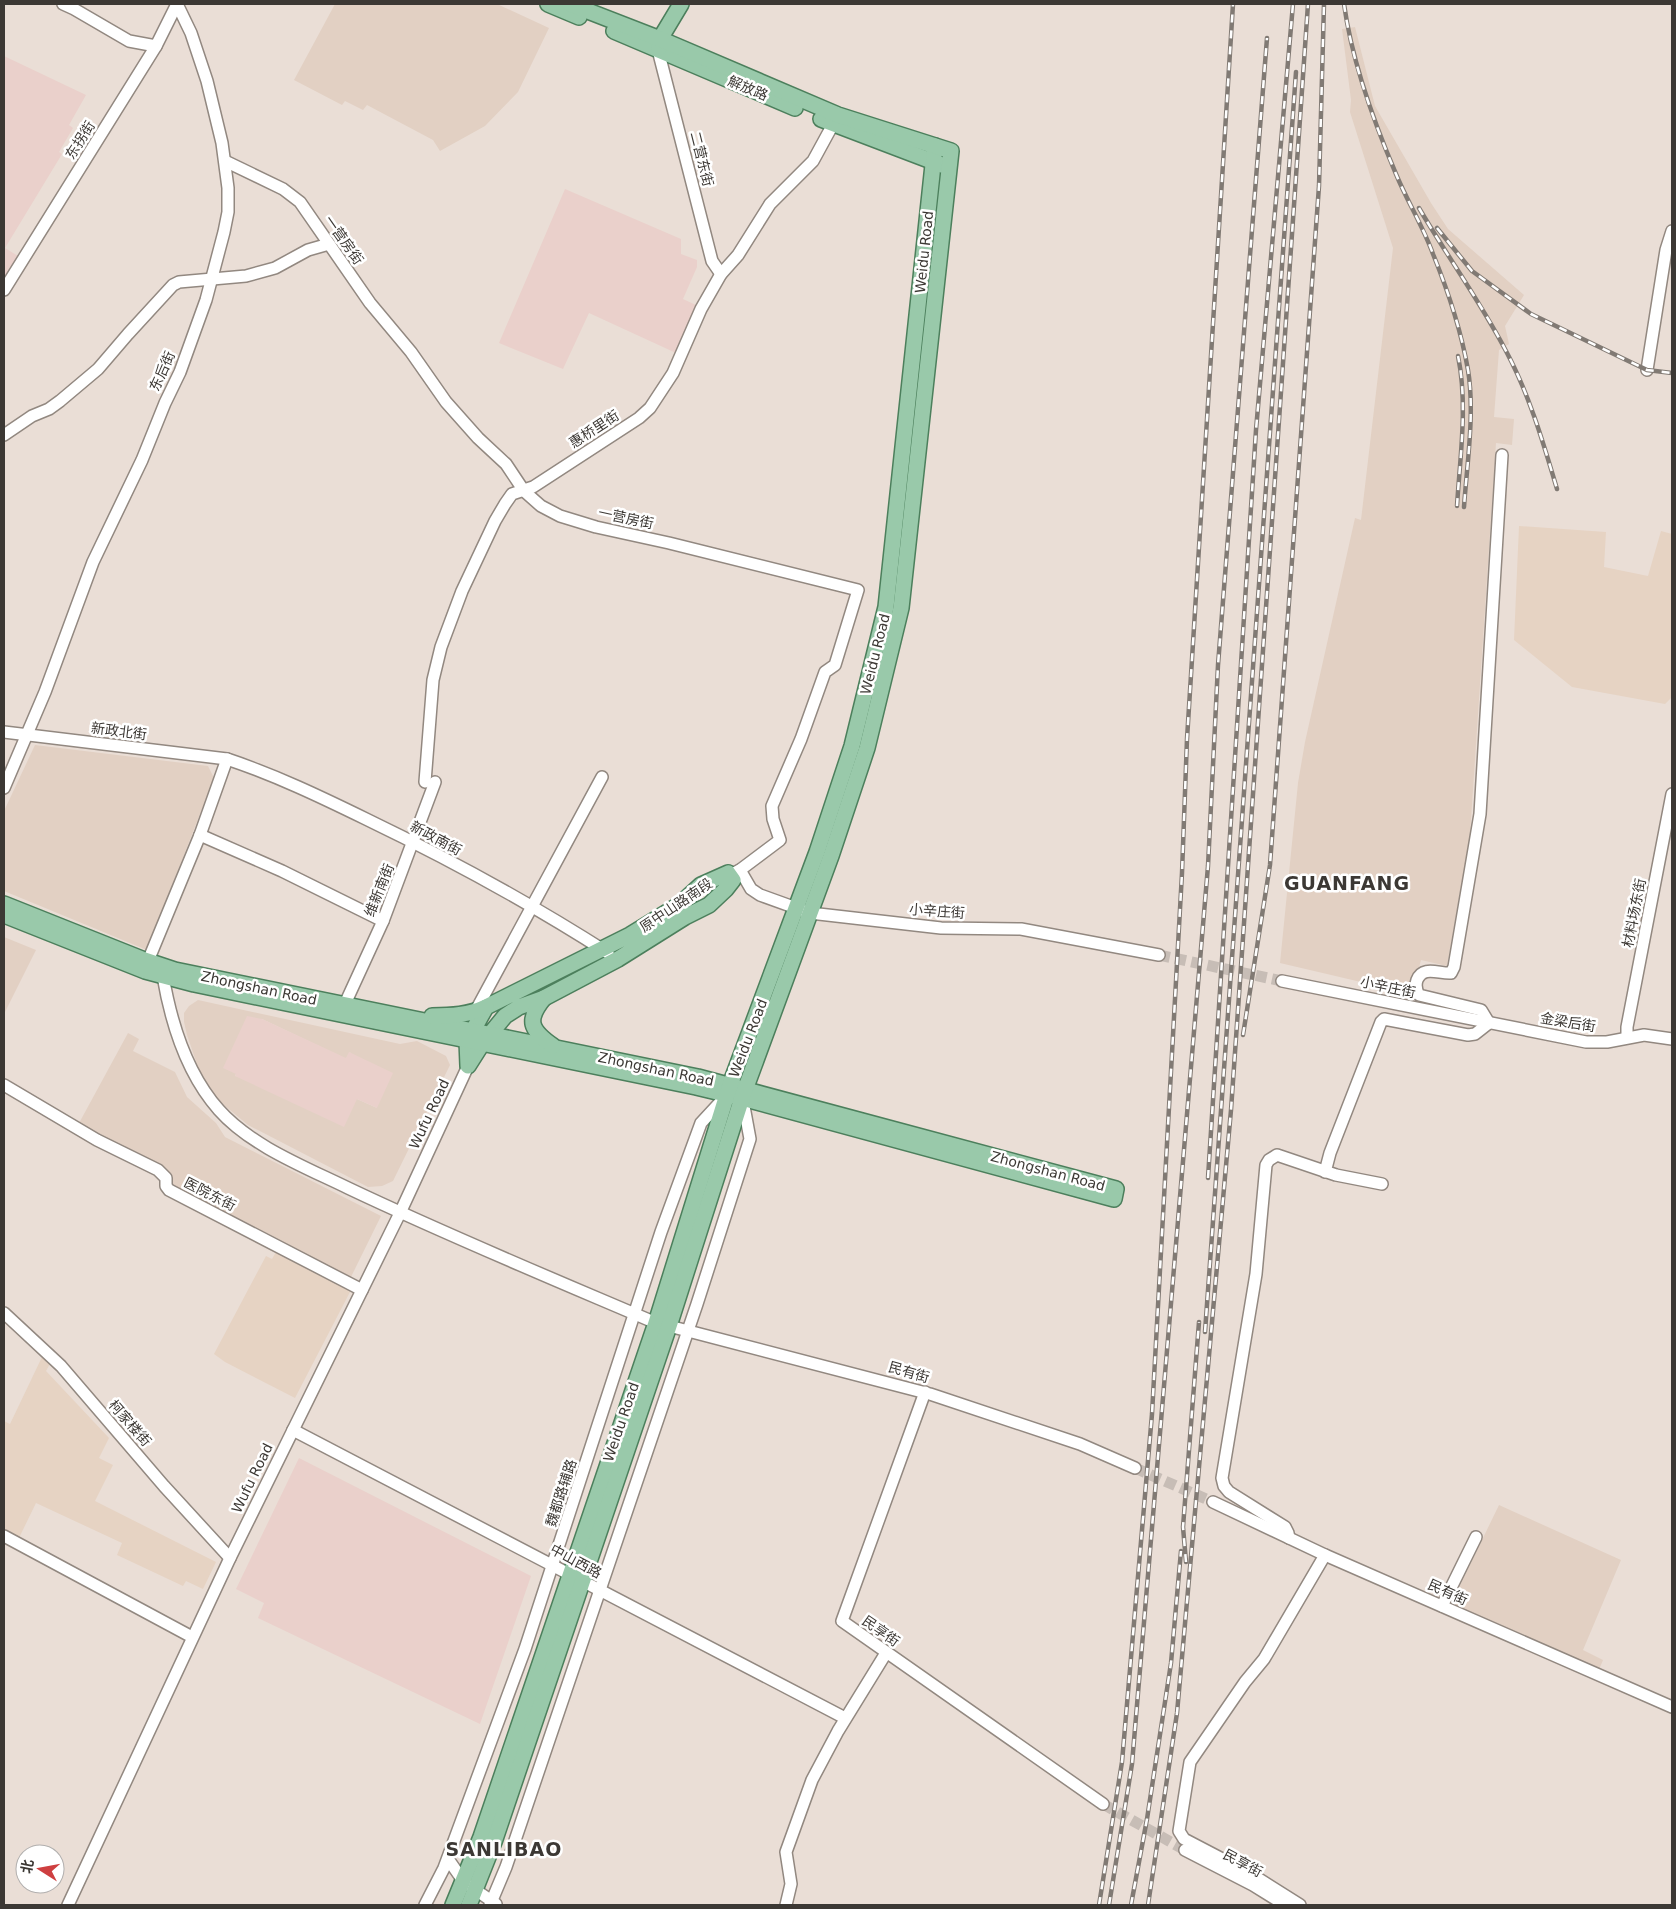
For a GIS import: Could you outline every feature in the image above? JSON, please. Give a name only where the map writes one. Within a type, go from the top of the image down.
[{"type":"main road","name":"解放路","points":[[548,4],[659,44]]},
{"type":"main road","name":"解放路","points":[[570,4],[933,162],[949,167]]},
{"type":"main road","points":[[659,44],[681,4]]},
{"type":"main road","name":"解放路","points":[[836,119],[951,151]]},
{"type":"main road","name":"Weidu Road","points":[[803,911],[817,852],[852,746],[886,606],[935,146]]},
{"type":"main road","name":"Weidu Road","points":[[454,1905],[469,1886],[494,1842],[576,1578],[663,1324],[736,1091],[803,911],[867,748],[901,608],[951,151]]},
{"type":"main road","name":"原中山路南段","points":[[394,1016],[448,1016],[480,1010],[604,950],[678,906],[701,885],[728,873],[735,873],[733,880],[726,890],[709,905],[685,917],[618,959],[544,998],[519,1007],[505,1016],[468,1066]]},
{"type":"main road","name":"Zhongshan Road","points":[[4,904],[148,962],[195,974],[394,1016],[470,1036]]},
{"type":"main road","name":"Zhongshan Road","points":[[4,915],[145,971],[194,984],[487,1039],[736,1091],[1114,1199],[1116,1189],[736,1091],[556,1048],[487,1039]]},
{"type":"main road","points":[[544,998],[533,1014],[534,1030],[556,1048]]},
{"type":"main road","points":[[468,1066],[470,1036],[480,1010]]},
{"type":"main road","name":"Weidu Road","points":[[469,1886],[469,1905]]},
{"type":"street","points":[[63,4],[74,8],[129,41],[156,46]]},
{"type":"street","name":"东拐街","points":[[4,290],[156,46],[177,4]]},
{"type":"street","name":"东后街","points":[[4,788],[27,736],[93,562],[142,460],[180,372],[211,279],[228,212],[226,160],[207,81],[191,33],[177,4]]},
{"type":"street","name":"二营东街","points":[[659,44],[712,261],[721,274]]},
{"type":"street","name":"惠桥里街","points":[[430,782],[433,680],[441,647],[462,591],[495,520],[512,494],[533,487],[639,418],[650,408],[673,373],[701,309],[721,274],[738,255],[770,204],[813,162],[836,119]]},
{"type":"street","name":"一营房街","points":[[226,160],[283,189],[294,197],[370,303],[411,352],[446,402],[478,438],[506,464],[524,491],[536,503],[549,511],[590,526],[661,541],[858,590],[835,665],[826,672],[801,739],[772,806],[772,818],[780,840],[735,873]]},
{"type":"street","points":[[1647,370],[1666,250],[1672,231]]},
{"type":"street","points":[[4,434],[32,416],[49,409],[98,369],[173,285],[179,282],[246,276],[275,268],[308,250],[329,244]]},
{"type":"street","points":[[1325,1172],[1330,1153],[1380,1022],[1384,1019],[1468,1035],[1475,1034],[1489,1023],[1481,1010],[1419,995],[1416,986],[1422,972],[1431,970],[1451,973],[1454,966],[1480,814],[1502,454]]},
{"type":"street","name":"新政北街","points":[[4,732],[229,760]]},
{"type":"street","points":[[148,962],[229,760]]},
{"type":"street","name":"新政南街","points":[[229,760],[257,769],[320,797],[414,843],[532,906],[618,959]]},
{"type":"street","points":[[480,1010],[532,906],[602,777]]},
{"type":"street","name":"维新南街","points":[[344,1006],[383,921],[414,843],[430,782]]},
{"type":"street","name":"材料场东街","points":[[1627,1037],[1627,1027],[1672,794]]},
{"type":"street","points":[[200,835],[282,871],[383,921]]},
{"type":"street","name":"小辛庄街","points":[[735,873],[760,896],[803,911],[942,928],[1021,929],[1158,955]]},
{"type":"street","name":"民有街","points":[[163,976],[168,1003],[191,1066],[207,1095],[220,1111],[247,1134],[274,1151],[400,1213],[635,1314],[688,1331],[925,1392],[1080,1444],[1135,1468]]},
{"type":"street","name":"小辛庄街","points":[[1282,980],[1489,1023]]},
{"type":"street","name":"金梁后街","points":[[1489,1023],[1586,1042],[1607,1042],[1627,1037],[1654,1036],[1672,1039]]},
{"type":"street","name":"Wufu Road","points":[[68,1905],[192,1637],[400,1213],[468,1066]]},
{"type":"street","name":"医院东街","points":[[4,1085],[102,1143],[158,1170],[166,1178],[166,1186],[169,1190],[362,1290]]},
{"type":"street","points":[[448,1859],[469,1886],[493,1904],[688,1331],[750,1140],[736,1091]]},
{"type":"street","name":"魏都路辅路","points":[[425,1905],[448,1859],[524,1649],[661,1232],[701,1123],[736,1091]]},
{"type":"street","points":[[1289,1538],[1285,1527],[1229,1492],[1224,1486],[1222,1478],[1256,1274],[1266,1166],[1269,1160],[1277,1155],[1325,1172],[1382,1184]]},
{"type":"street","name":"柯家楼街","points":[[4,1313],[61,1366],[164,1486],[230,1558]]},
{"type":"street","name":"民享街","points":[[925,1392],[842,1621],[1102,1804]]},
{"type":"street","name":"中山西路","points":[[293,1430],[845,1718]]},
{"type":"street","name":"民有街","points":[[1213,1502],[1325,1555],[1672,1707]]},
{"type":"street","points":[[1442,1606],[1476,1536]]},
{"type":"street","points":[[5,1541],[192,1637]]},
{"type":"street","points":[[1300,1905],[1251,1874],[1184,1839],[1179,1831],[1190,1762],[1245,1682],[1264,1659],[1325,1555]]},
{"type":"street","points":[[786,1905],[791,1884],[786,1852],[812,1780],[845,1718],[886,1653]]},
{"type":"street","name":"民享街","points":[[1185,1850],[1253,1884],[1285,1905]]},
{"type":"shaded area","points":[[335,4],[497,4],[549,28],[518,92],[485,126],[440,151],[433,140],[367,105],[363,110],[345,101],[342,105],[294,80]]},
{"type":"shaded area","points":[[1355,27],[1375,106],[1431,203],[1448,229],[1524,295],[1505,326],[1509,344],[1499,350],[1494,417],[1514,419],[1512,445],[1496,443],[1470,835],[1447,966],[1421,960],[1412,994],[1280,963],[1298,783],[1305,742],[1355,518],[1361,520],[1393,248],[1350,112],[1351,100],[1342,29]]},
{"type":"shaded area","points":[[4,56],[86,95],[69,125],[73,128],[59,152],[62,154],[5,248],[18,256],[5,279],[4,279]]},
{"type":"shaded area","points":[[565,189],[681,239],[681,254],[697,260],[697,267],[683,299],[698,306],[676,353],[589,313],[563,369],[499,343]]},
{"type":"shaded area","points":[[1519,526],[1606,532],[1604,567],[1648,576],[1661,531],[1672,534],[1672,697],[1665,704],[1572,687],[1514,640]]},
{"type":"shaded area","points":[[35,745],[208,766],[214,778],[147,950],[4,891],[4,811]]},
{"type":"shaded area","points":[[4,937],[36,950],[4,1014]]},
{"type":"shaded area","points":[[198,1000],[400,1044],[417,1041],[446,1056],[450,1065],[393,1181],[382,1186],[368,1187],[248,1125],[224,1105],[203,1082],[184,1022],[184,1013],[189,1006]],"holes":[[[262,1019],[346,1059],[350,1052],[377,1108],[357,1099],[235,1076]]]},
{"type":"shaded area","points":[[247,1016],[262,1019],[346,1058],[349,1052],[393,1073],[377,1108],[357,1099],[344,1127],[235,1076],[236,1074],[223,1068]]},
{"type":"shaded area","points":[[128,1033],[139,1039],[133,1051],[175,1072],[187,1097],[216,1123],[225,1137],[381,1216],[350,1279],[175,1191],[168,1173],[78,1125]]},
{"type":"shaded area","points":[[276,1252],[351,1290],[295,1398],[225,1362],[214,1354],[266,1256],[272,1259]]},
{"type":"shaded area","points":[[42,1357],[51,1362],[46,1371],[109,1438],[99,1458],[113,1465],[95,1501],[216,1562],[203,1589],[186,1581],[183,1586],[117,1555],[122,1543],[36,1503],[17,1542],[4,1534],[4,1421],[10,1424]]},
{"type":"shaded area","points":[[299,1458],[531,1576],[480,1724],[258,1618],[264,1603],[236,1589]]},
{"type":"shaded area","points":[[1499,1505],[1621,1560],[1583,1650],[1603,1660],[1598,1672],[1450,1606]]},
{"type":"tunnel","points":[[1159,955],[1282,981]]},
{"type":"tunnel","points":[[1135,1468],[1213,1502]]},
{"type":"tunnel","points":[[1103,1804],[1185,1850]]},
{"type":"railway","points":[[1099,1905],[1122,1762],[1152,1414],[1182,873],[1187,739],[1233,4]]},
{"type":"railway","points":[[1208,1178],[1256,430],[1293,4]]},
{"type":"railway","points":[[1148,1905],[1177,1713],[1231,1110],[1308,4]]},
{"type":"railway","points":[[1243,1035],[1270,865],[1319,186],[1324,4]]},
{"type":"railway","points":[[1344,4],[1352,47],[1372,112],[1387,154],[1429,244],[1449,296],[1462,340],[1468,370],[1471,403],[1464,507]]},
{"type":"railway","points":[[1109,1905],[1132,1764],[1208,866],[1218,665],[1267,38]]},
{"type":"railway","points":[[1205,1332],[1296,72]]},
{"type":"railway","points":[[1419,208],[1496,332],[1514,367],[1535,418],[1557,489]]},
{"type":"railway","points":[[1437,228],[1472,271],[1531,314],[1647,370],[1672,373]]},
{"type":"railway","points":[[1457,506],[1463,412],[1458,356]]},
{"type":"railway","points":[[1186,1562],[1183,1527],[1199,1322]]},
{"type":"railway","points":[[1131,1905],[1147,1819],[1171,1663],[1181,1551]]},
{"type":"district","name":"GUANFANG","points":[[1347,883]]},
{"type":"district","name":"SANLIBAO","points":[[504,1849]]}]
